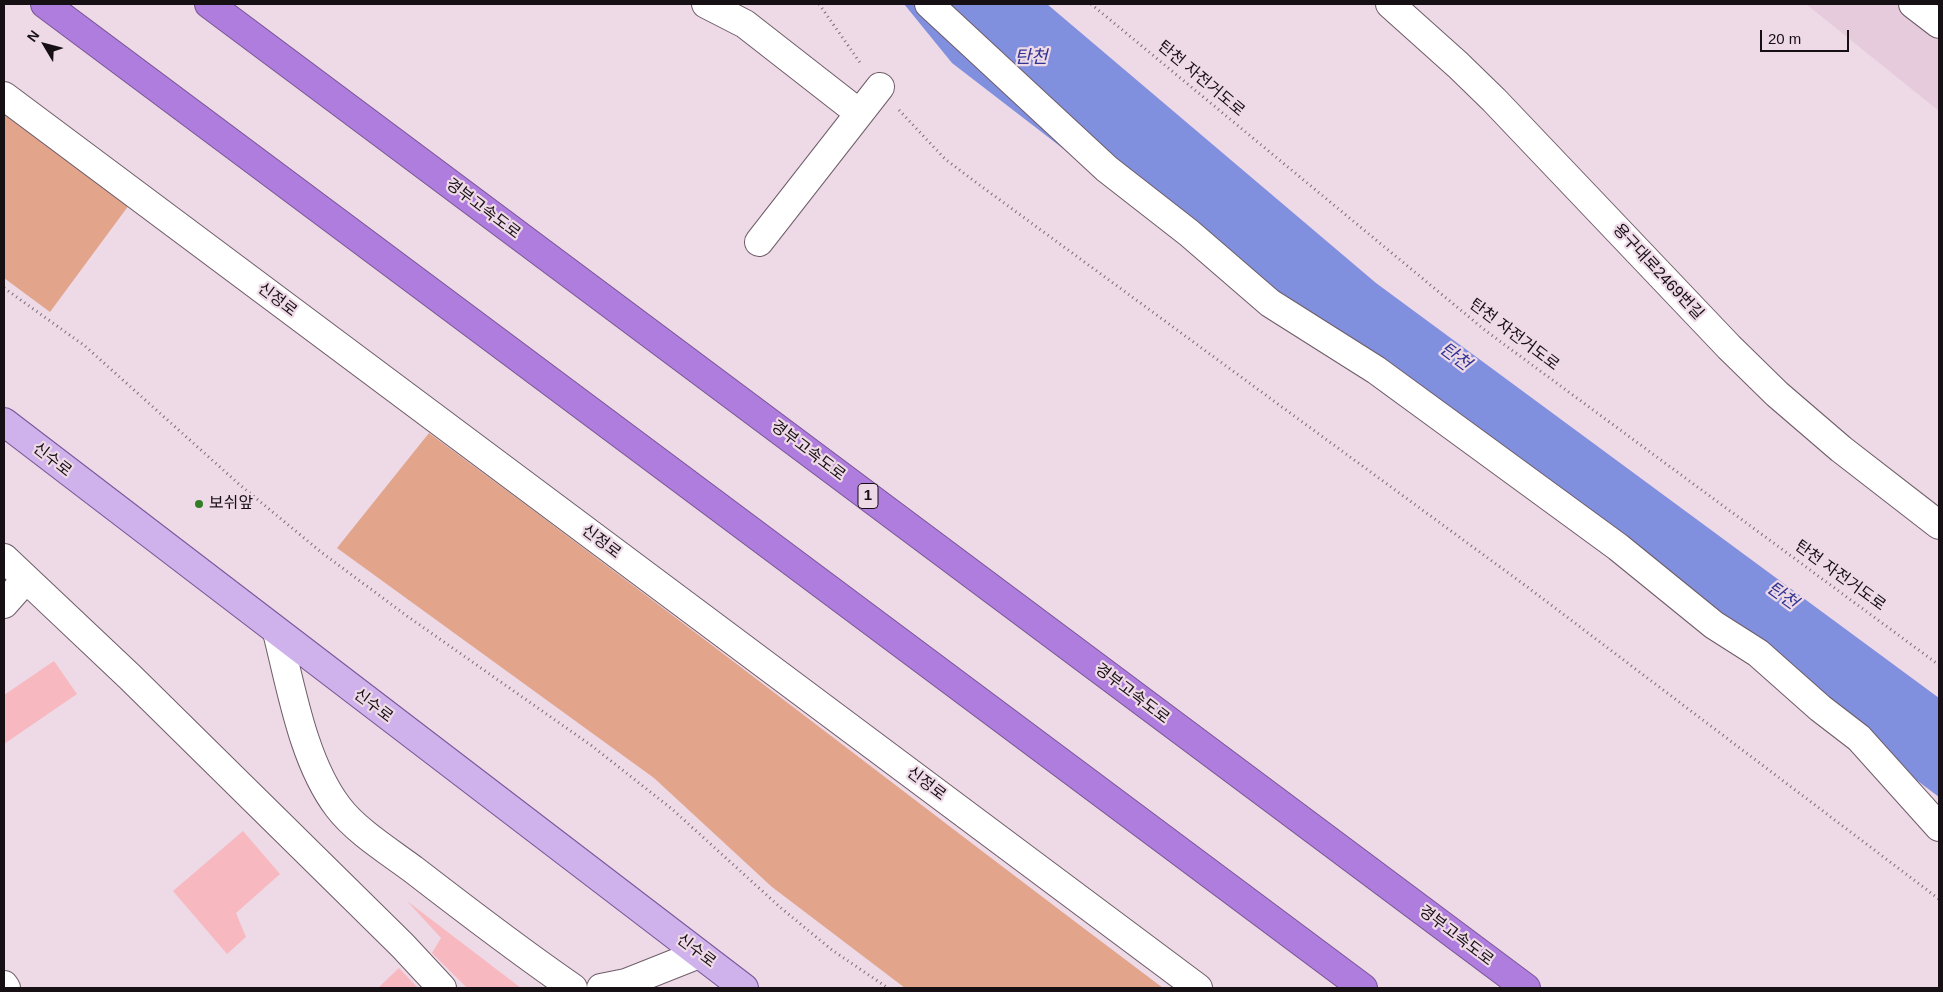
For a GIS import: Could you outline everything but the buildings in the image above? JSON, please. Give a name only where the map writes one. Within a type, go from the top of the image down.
[{"type":"highway","points":[[46,4],[1363,988]]},
{"type":"highway","name":"경부고속도로","points":[[209,4],[1526,988]]},
{"type":"main road","name":"신수로","points":[[4,422],[744,988]]},
{"type":"street","points":[[706,4],[745,24],[859,114]]},
{"type":"street","points":[[929,4],[1108,169],[1189,233],[1270,303],[1376,370],[1618,547],[1714,625],[1758,653],[1820,708],[1860,738],[1939,827]]},
{"type":"street","name":"용구대로2469번길","points":[[1390,4],[1458,64],[1494,100],[1729,346],[1778,394],[1841,449],[1939,526]]},
{"type":"street","points":[[1913,4],[1939,24]]},
{"type":"street","points":[[759,242],[880,87]]},
{"type":"street","name":"신정로","points":[[4,96],[1198,988]]},
{"type":"street","points":[[4,558],[144,691],[403,946],[442,988]]},
{"type":"street","points":[[4,604],[26,579]]},
{"type":"street","points":[[277,632],[302,731],[324,782],[339,808],[377,842],[524,955],[573,988]]},
{"type":"street","points":[[601,988],[626,982],[699,954]]},
{"type":"path","points":[[819,4],[851,52],[880,87],[920,133],[945,158],[970,178],[1526,586],[1939,899]]},
{"type":"path","name":"탄천 자전거도로","points":[[1091,4],[1486,331],[1939,665]]},
{"type":"path","points":[[4,288],[85,346],[240,485],[321,552],[407,616],[592,746],[672,809],[781,908],[832,950],[888,988]]},
{"type":"shaded area","points":[[1806,4],[1939,4],[1939,111]]},
{"type":"shaded area","points":[[4,111],[129,205],[50,312],[4,278]]},
{"type":"shaded area","points":[[429,433],[1163,988],[905,988],[772,887],[654,778],[337,548]]},
{"type":"water","name":"탄천","points":[[904,4],[1047,4],[1376,283],[1939,698],[1939,797],[1706,622],[1385,395],[1161,224],[952,63]]},
{"type":"place","name":"보쉬앞","points":[[199,504]]}]
